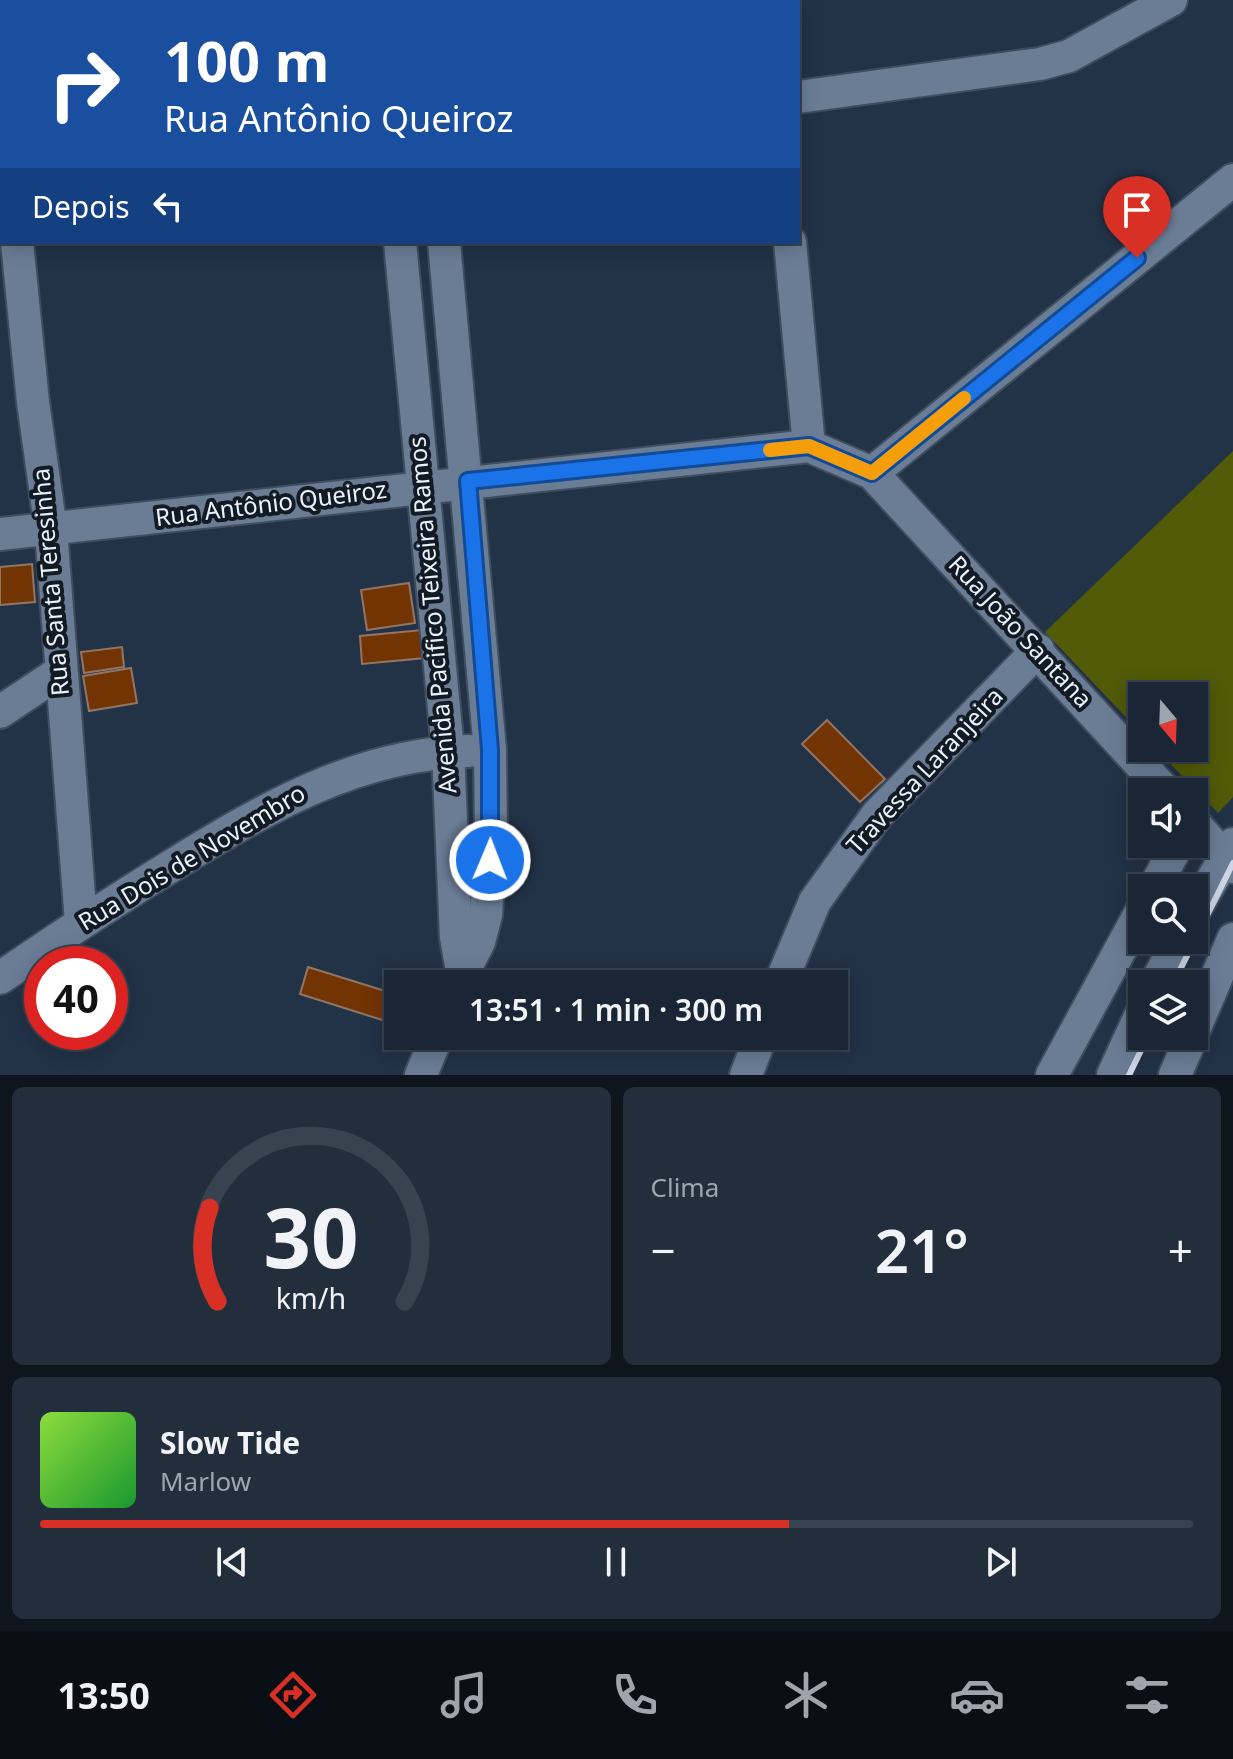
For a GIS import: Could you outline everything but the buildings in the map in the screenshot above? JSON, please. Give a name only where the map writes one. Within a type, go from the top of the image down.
[{"type":"street","points":[[800,97],[1040,64],[1069,56],[1171,0]]},
{"type":"street","points":[[872,473],[1233,180]]},
{"type":"street","name":"Rua Santa Teresinha","points":[[17,244],[33,402],[51,530],[81,922]]},
{"type":"street","name":"Avenida Pacifico Teixeira Ramos","points":[[400,244],[448,751],[458,970]]},
{"type":"street","name":"Avenida Pacifico Teixeira Ramos","points":[[444,244],[490,750],[491,839],[486,915],[479,942],[463,970]]},
{"type":"street","points":[[790,244],[809,446]]},
{"type":"street","name":"Rua Antônio Queiroz","points":[[0,534],[809,446],[872,473]]},
{"type":"street","name":"Rua João Santana","points":[[872,473],[1153,778]]},
{"type":"street","name":"Travessa Laranjeira","points":[[786,970],[815,901],[877,815],[1038,650]]},
{"type":"street","points":[[0,712],[60,672]]},
{"type":"street","name":"Rua Dois de Novembro","points":[[0,978],[81,922],[295,794],[337,776],[448,751],[490,750]]},
{"type":"street","points":[[1208,836],[1230,856],[1208,890]]},
{"type":"street","points":[[1052,1075],[1128,936]]},
{"type":"street","points":[[1208,997],[1233,939]]},
{"type":"street","points":[[1113,1075],[1128,1042]]},
{"type":"street","points":[[421,1075],[431,1050]]},
{"type":"street","points":[[746,1075],[756,1050]]},
{"type":"street","points":[[1175,1075],[1186,1050]]},
{"type":"green space","points":[[1233,451],[1233,797],[1218,813],[1208,803],[1208,778],[1184,778],[1169,762],[1208,762],[1208,682],[1128,682],[1128,719],[1045,632]]},
{"type":"railway","points":[[1180,970],[1233,863]]},
{"type":"railway","points":[[1129,1075],[1141,1050]]},
{"type":"slow traffic","points":[[770,450],[809,446],[872,473],[964,398]]},
{"type":"route","points":[[490,860],[490,750],[468,481],[809,446],[872,473],[1137,258]]}]
